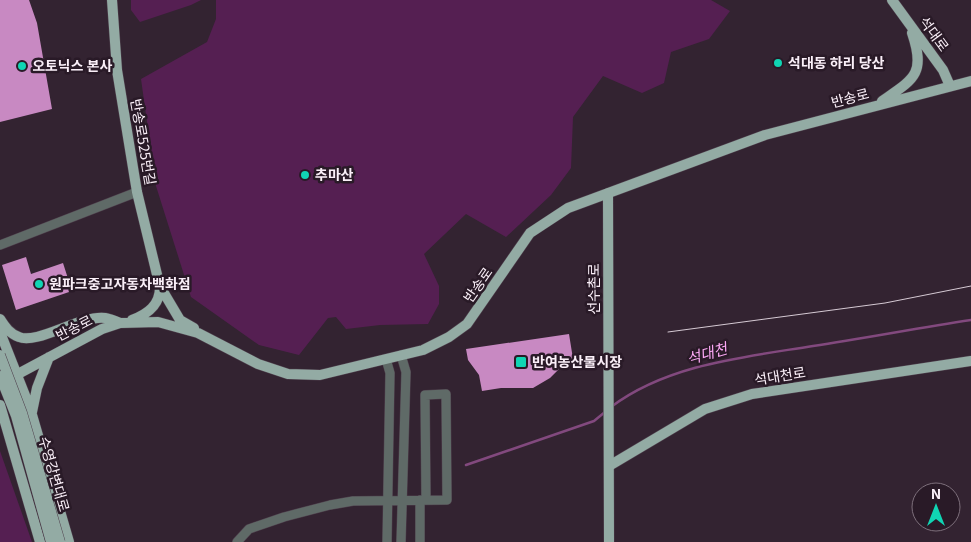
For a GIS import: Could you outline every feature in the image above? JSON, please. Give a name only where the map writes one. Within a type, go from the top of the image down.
[{"type":"main road","name":"반송로525번길","points":[[112,0],[117,70],[137,192],[160,287],[169,305],[180,320],[207,337]]},
{"type":"main road","name":"석대로","points":[[892,0],[943,70],[950,86]]},
{"type":"main road","points":[[875,106],[906,83],[916,71],[918,51],[910,24]]},
{"type":"main road","name":"반송로","points":[[0,384],[102,329],[124,323],[158,322],[198,333],[258,364],[288,374],[320,375],[423,350],[449,337],[467,324],[530,233],[568,208],[765,134],[971,81]]},
{"type":"main road","name":"선수촌로","points":[[608,193],[607,386],[609,466]]},
{"type":"main road","points":[[0,319],[8,331],[21,338],[29,339],[84,320],[105,318],[124,323],[145,314],[156,304],[160,296],[160,287]]},
{"type":"main road","points":[[0,332],[16,375],[69,542]]},
{"type":"main road","points":[[0,355],[27,413]]},
{"type":"main road","points":[[27,413],[49,357]]},
{"type":"main road","name":"석대천로","points":[[609,466],[705,409],[752,394],[971,361]]},
{"type":"main road","points":[[0,376],[16,416],[51,542]]},
{"type":"main road","points":[[0,405],[3,424],[40,542]]},
{"type":"main road","name":"수영강변대로","points":[[27,413],[60,542]]},
{"type":"main road","points":[[609,466],[609,542]]},
{"type":"street","points":[[0,245],[137,192]]},
{"type":"street","points":[[401,355],[406,372],[401,542]]},
{"type":"street","points":[[386,359],[390,373],[387,542]]},
{"type":"street","points":[[238,542],[249,529],[284,517],[330,505],[354,501],[401,500],[423,500],[446,500],[446,394],[425,395],[423,500],[420,542]]},
{"type":"shaded area","points":[[131,0],[201,0],[140,22],[131,10]]},
{"type":"shaded area","points":[[216,0],[711,0],[730,11],[709,39],[671,52],[664,83],[642,93],[603,76],[573,117],[571,168],[551,195],[506,237],[466,214],[424,254],[439,286],[439,304],[428,324],[380,325],[346,329],[336,317],[328,318],[299,355],[259,345],[191,297],[156,186],[141,79],[207,42],[216,19]]},
{"type":"shaded area","points":[[0,451],[32,542],[0,542]]},
{"type":"building","name":"오토닉스 본사","points":[[0,0],[29,0],[37,23],[52,109],[0,122]]},
{"type":"building","name":"원파크중고자동차백화점","points":[[26,257],[31,274],[63,263],[72,291],[16,310],[2,265]]},
{"type":"building","points":[[569,334],[574,365],[561,367],[550,378],[533,388],[501,388],[482,391],[479,375],[468,360],[466,349]]},
{"type":"waterway","name":"석대천","points":[[611,407],[633,392],[657,381],[708,364],[971,320]]},
{"type":"waterway","name":"석대천","points":[[466,465],[594,421],[605,412]]},
{"type":"tram line","points":[[668,332],[885,303],[971,286]]},
{"type":"place","name":"석대동 하리 당산","points":[[778,63]]},
{"type":"place","name":"오토닉스 본사","points":[[22,66]]},
{"type":"place","name":"추마산","points":[[305,175]]},
{"type":"place","name":"원파크중고자동차백화점","points":[[39,284]]},
{"type":"place","name":"반여농산물시장","points":[[521,362]]}]
